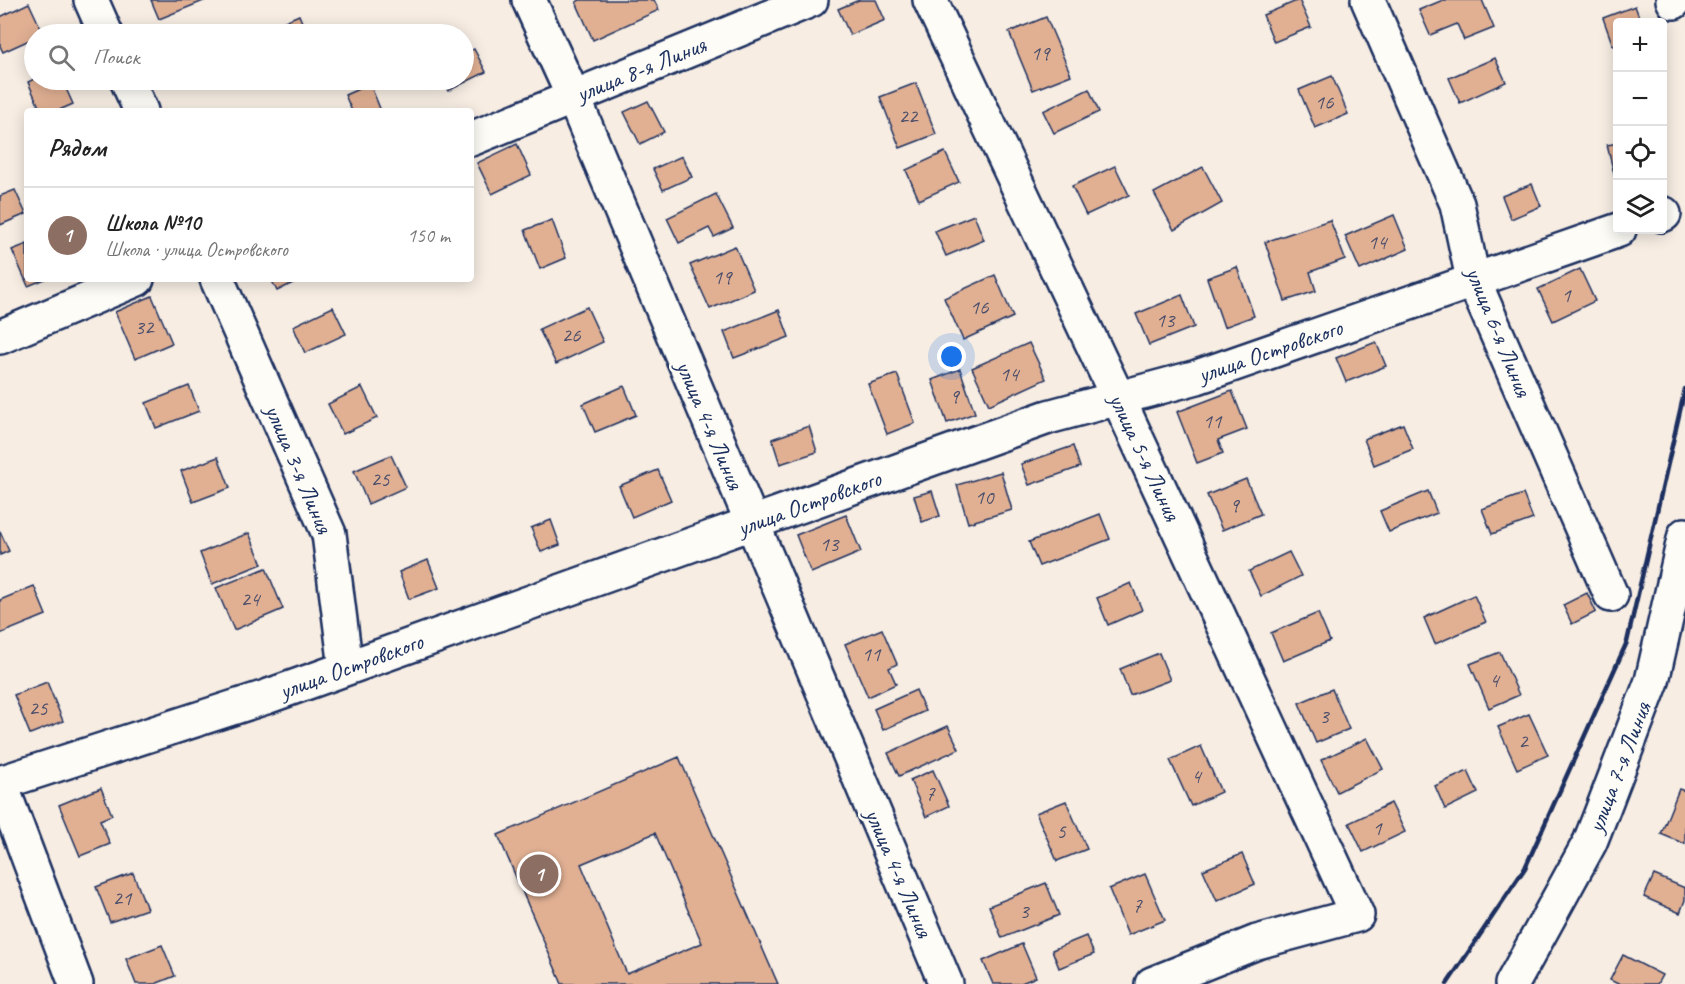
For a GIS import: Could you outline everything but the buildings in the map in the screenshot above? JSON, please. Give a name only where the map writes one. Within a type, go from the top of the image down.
[{"type":"street","points":[[91,0],[102,24]]},
{"type":"street","name":"улица 4-я Линия","points":[[529,0],[573,96],[946,984]]},
{"type":"street","name":"улица 8-я Линия","points":[[474,138],[811,0]]},
{"type":"street","name":"улица 5-я Линия","points":[[930,0],[1118,398],[1357,915],[1257,942],[1152,984]]},
{"type":"street","name":"улица 6-я Линия","points":[[1368,0],[1457,204],[1473,279],[1611,595]]},
{"type":"street","points":[[132,90],[140,108]]},
{"type":"street","name":"улица Островского","points":[[0,783],[266,697],[1048,417],[1197,377],[1613,232]]},
{"type":"street","points":[[0,337],[130,282]]},
{"type":"street","name":"улица 3-я Линия","points":[[219,282],[329,534],[346,668]]},
{"type":"street","name":"улица 7-я Линия","points":[[1512,984],[1590,842],[1653,681],[1685,535]]},
{"type":"street","points":[[0,783],[76,984]]},
{"type":"railway","points":[[1447,984],[1525,868],[1627,642],[1685,389]]},
{"type":"place","name":"Школа №10","points":[[539,874]]}]
